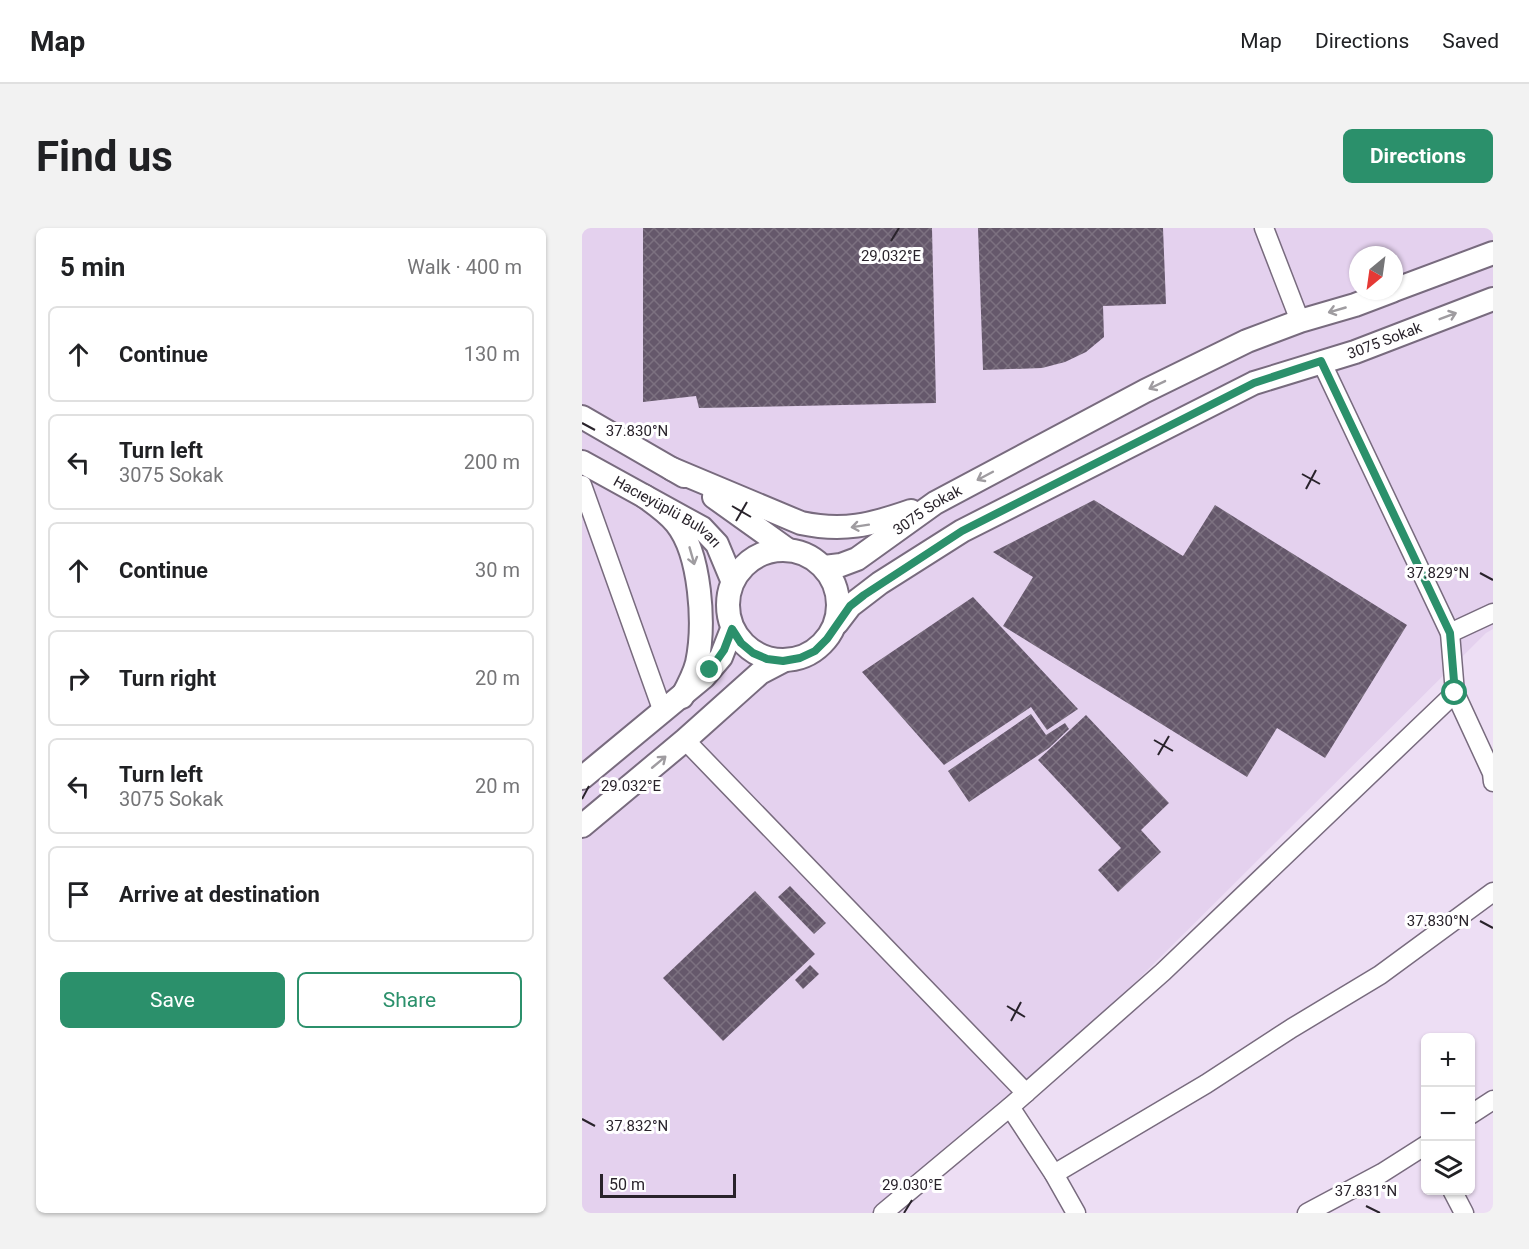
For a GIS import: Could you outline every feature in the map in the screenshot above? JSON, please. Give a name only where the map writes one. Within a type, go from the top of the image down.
[{"type":"street","points":[[1264,228],[1300,321]]},
{"type":"street","name":"3075 Sokak","points":[[1403,287],[1493,253]]},
{"type":"street","name":"3075 Sokak","points":[[837,623],[850,606],[880,583],[962,531],[1254,383],[1355,352],[1493,299]]},
{"type":"street","name":"3075 Sokak","points":[[824,567],[841,565],[857,559],[936,503],[1155,386],[1247,341],[1300,321],[1369,300]]},
{"type":"street","points":[[1321,361],[1450,633],[1455,693],[1492,773],[1493,782]]},
{"type":"street","points":[[582,417],[672,468],[788,550],[804,554],[824,567],[836,591],[837,623],[827,639],[815,651],[800,658],[783,661],[767,659],[753,653],[741,643],[732,629],[727,613],[727,596],[732,580],[742,566],[755,556],[788,550]]},
{"type":"street","name":"Hacıeyüplü Bulvarı","points":[[582,462],[702,528],[717,544],[732,580]]},
{"type":"street","points":[[672,468],[801,523],[830,528],[865,526],[936,503]]},
{"type":"street","points":[[582,485],[663,712]]},
{"type":"street","points":[[644,496],[664,511],[676,524],[691,550],[694,562],[699,612],[698,656],[694,674],[682,697]]},
{"type":"street","points":[[1450,633],[1493,613]]},
{"type":"street","points":[[582,778],[704,677],[721,657],[732,629]]},
{"type":"street","points":[[582,826],[685,740],[760,673],[783,661]]},
{"type":"street","points":[[883,1213],[900,1208],[1163,972],[1455,693]]},
{"type":"street","points":[[685,740],[1026,1093]]},
{"type":"street","points":[[1054,1174],[1206,1084],[1292,1028],[1380,975],[1493,892]]},
{"type":"street","points":[[1475,1112],[1493,1100]]},
{"type":"street","points":[[1010,1107],[1054,1174],[1076,1213]]},
{"type":"street","points":[[1307,1213],[1382,1173],[1421,1148]]},
{"type":"street","points":[[1454,1195],[1464,1213]]},
{"type":"shaded area","points":[[582,228],[1493,228],[1493,629],[1486,633],[1010,1107],[886,1213],[582,1213]]},
{"type":"building","points":[[643,228],[932,228],[936,403],[699,408],[696,396],[643,402]]},
{"type":"building","points":[[978,228],[1163,228],[1166,304],[1103,306],[1104,337],[1086,352],[1065,362],[1042,368],[983,370]]},
{"type":"building","points":[[1094,500],[1183,556],[1215,505],[1407,625],[1325,758],[1277,728],[1247,777],[1003,626],[1033,577],[993,552]]},
{"type":"building","points":[[973,597],[1078,709],[1047,730],[1031,707],[944,765],[862,672]]},
{"type":"building","points":[[1031,714],[1046,735],[1065,723],[1069,729],[1049,748],[969,802],[948,771]]},
{"type":"building","points":[[1086,715],[1169,803],[1141,830],[1161,852],[1118,892],[1098,870],[1121,848],[1038,760]]},
{"type":"building","points":[[790,886],[826,923],[814,934],[778,897]]},
{"type":"building","points":[[755,891],[815,954],[723,1041],[663,978]]},
{"type":"building","points":[[810,965],[819,974],[803,989],[795,980]]},
{"type":"route","points":[[710,670],[721,657],[732,629],[741,643],[753,653],[767,659],[783,661],[800,658],[815,651],[827,639],[850,606],[880,583],[962,531],[1254,383],[1321,361],[1450,633],[1455,693]]}]
